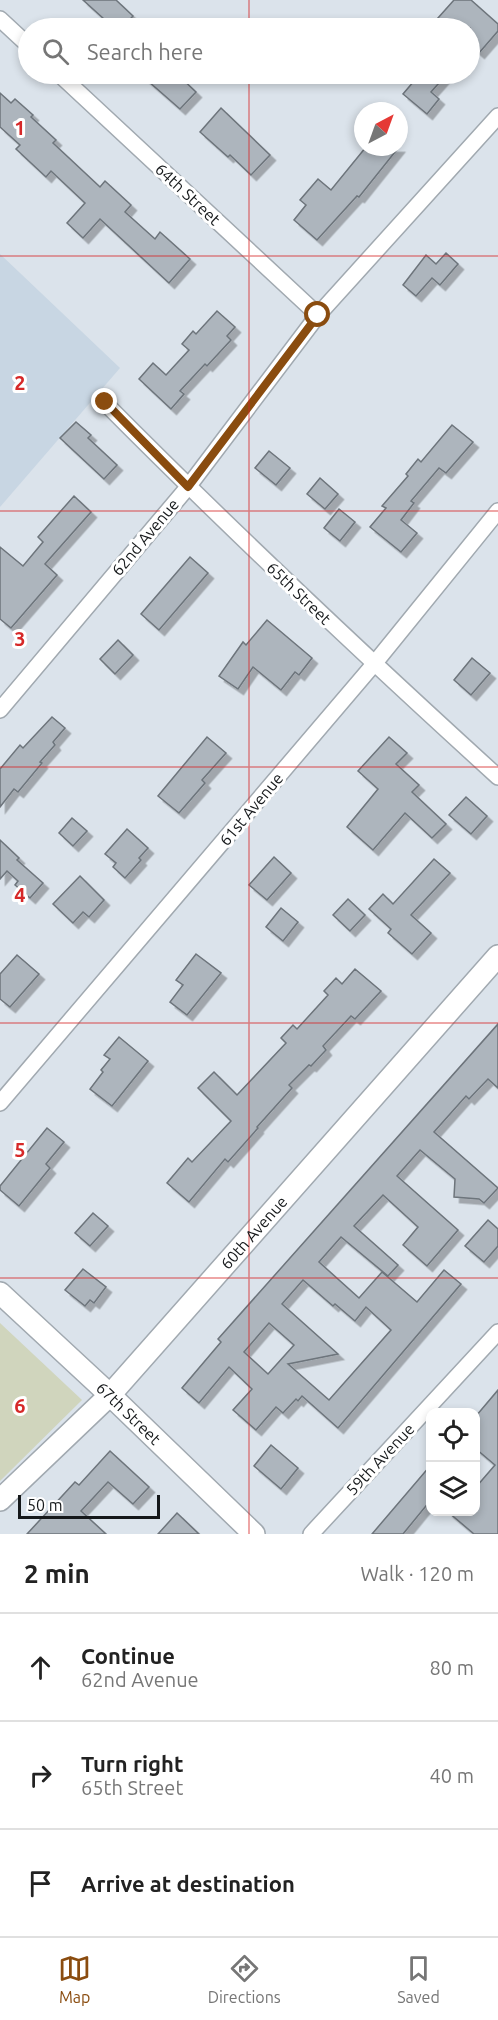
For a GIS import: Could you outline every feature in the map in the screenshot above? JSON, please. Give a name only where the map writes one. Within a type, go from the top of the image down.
[{"type":"street","points":[[0,19],[18,36]]},
{"type":"street","name":"64th Street","points":[[70,84],[318,315]]},
{"type":"street","name":"62nd Avenue","points":[[0,710],[188,487],[318,315],[498,116]]},
{"type":"street","name":"65th Street","points":[[105,402],[188,487],[374,664],[498,777]]},
{"type":"street","name":"61st Avenue","points":[[0,1103],[374,664],[498,511]]},
{"type":"street","name":"60th Avenue","points":[[0,1500],[110,1395],[498,956]]},
{"type":"street","name":"67th Street","points":[[0,1293],[254,1534]]},
{"type":"street","name":"59th Avenue","points":[[311,1534],[498,1332]]},
{"type":"shaded area","points":[[0,254],[120,368],[0,507]]},
{"type":"green space","points":[[0,1323],[82,1400],[0,1481]]},
{"type":"building","points":[[83,0],[116,0],[133,16],[131,18],[103,18]]},
{"type":"building","points":[[454,0],[471,0],[498,24],[498,31],[480,52],[480,18],[438,18]]},
{"type":"building","points":[[151,84],[188,84],[196,92],[180,109]]},
{"type":"building","points":[[412,84],[438,84],[431,92],[439,99],[427,114],[403,94]]},
{"type":"building","points":[[0,93],[11,103],[15,99],[33,115],[31,117],[56,140],[53,143],[100,187],[105,181],[131,205],[125,212],[155,239],[160,232],[190,259],[169,283],[100,219],[83,238],[67,223],[85,203],[51,171],[46,177],[16,149],[20,145],[0,127]]},
{"type":"building","points":[[221,108],[270,155],[251,175],[200,132]]},
{"type":"building","points":[[359,156],[392,156],[359,197],[357,196],[317,240],[294,220],[306,205],[300,200],[318,179],[331,190]]},
{"type":"building","points":[[446,253],[458,264],[440,285],[432,278],[416,296],[403,285],[426,255],[436,264]]},
{"type":"building","points":[[217,311],[235,327],[227,336],[231,340],[180,391],[184,394],[171,409],[139,379],[153,363],[166,375],[189,350],[182,344],[193,331],[196,334]]},
{"type":"building","points":[[76,422],[91,435],[88,438],[117,465],[104,479],[60,438]]},
{"type":"building","points":[[452,425],[473,442],[446,473],[439,468],[411,501],[414,503],[401,520],[417,533],[401,552],[370,527],[386,508],[382,506],[408,476],[406,474],[418,459],[421,462]]},
{"type":"building","points":[[269,451],[290,468],[276,485],[255,468]]},
{"type":"building","points":[[320,478],[338,494],[325,509],[307,494]]},
{"type":"building","points":[[74,496],[91,512],[45,564],[57,575],[11,628],[0,619],[0,547],[23,566],[43,542],[38,537]]},
{"type":"building","points":[[339,509],[355,522],[340,541],[324,528]]},
{"type":"building","points":[[190,557],[208,573],[159,630],[141,614]]},
{"type":"building","points":[[267,620],[312,658],[299,675],[295,672],[281,690],[253,667],[238,689],[219,676],[243,642],[246,645]]},
{"type":"building","points":[[118,640],[133,655],[115,674],[100,659]]},
{"type":"building","points":[[472,658],[490,673],[471,695],[454,680]]},
{"type":"building","points":[[52,717],[65,728],[53,742],[55,745],[40,762],[42,763],[18,792],[14,789],[0,807],[0,769],[20,745],[23,748]]},
{"type":"building","points":[[207,737],[226,753],[202,780],[205,783],[179,813],[158,796]]},
{"type":"building","points":[[389,737],[407,753],[396,764],[419,785],[412,792],[446,824],[432,838],[405,813],[373,850],[347,827],[378,789],[358,771]]},
{"type":"building","points":[[466,797],[487,816],[471,834],[449,815]]},
{"type":"building","points":[[72,818],[87,831],[73,846],[59,833]]},
{"type":"building","points":[[127,829],[148,848],[125,878],[113,867],[116,863],[105,854]]},
{"type":"building","points":[[0,840],[19,858],[17,860],[43,883],[30,898],[15,885],[18,881],[7,871],[0,879]]},
{"type":"building","points":[[274,857],[291,873],[267,900],[249,885]]},
{"type":"building","points":[[434,859],[450,873],[411,915],[431,933],[412,954],[388,933],[391,929],[369,909],[383,894],[393,904]]},
{"type":"building","points":[[80,876],[104,900],[89,917],[83,912],[73,923],[53,904]]},
{"type":"building","points":[[348,899],[365,915],[350,931],[333,915]]},
{"type":"building","points":[[281,908],[298,922],[283,941],[266,927]]},
{"type":"building","points":[[196,954],[221,973],[187,1015],[170,1002],[183,985],[176,980]]},
{"type":"building","points":[[17,955],[39,974],[10,1007],[0,999],[0,974]]},
{"type":"building","points":[[355,969],[381,991],[355,1019],[351,1016],[323,1046],[326,1050],[289,1085],[292,1088],[258,1128],[228,1162],[225,1159],[189,1202],[167,1183],[188,1158],[192,1162],[231,1121],[198,1088],[214,1072],[237,1095],[286,1043],[281,1038],[293,1025],[297,1029],[328,995],[324,991],[336,978],[342,984]]},
{"type":"building","points":[[498,1024],[498,1088],[488,1079],[469,1099],[466,1096],[434,1132],[498,1188],[484,1203],[479,1199],[454,1197],[455,1179],[420,1150],[397,1176],[458,1230],[427,1266],[403,1245],[418,1227],[383,1195],[354,1226],[398,1265],[388,1276],[341,1237],[319,1262],[359,1298],[382,1272],[417,1302],[444,1270],[461,1284],[338,1428],[302,1396],[283,1413],[276,1407],[256,1430],[233,1410],[252,1389],[229,1367],[199,1403],[182,1388],[221,1342],[218,1339]],"holes":[[[303,1280],[333,1306],[335,1304],[355,1321],[366,1307],[391,1330],[329,1400],[288,1364],[338,1354],[282,1304]],[[269,1323],[294,1345],[268,1374],[244,1352]]]},
{"type":"building","points":[[119,1037],[148,1061],[112,1106],[90,1089],[110,1059],[104,1055]]},
{"type":"building","points":[[47,1128],[64,1142],[46,1164],[50,1168],[19,1206],[0,1190],[0,1186]]},
{"type":"building","points":[[93,1213],[108,1226],[90,1246],[75,1233]]},
{"type":"building","points":[[488,1220],[498,1229],[498,1246],[484,1262],[465,1246]]},
{"type":"building","points":[[83,1269],[106,1287],[94,1303],[90,1300],[85,1306],[65,1290]]},
{"type":"building","points":[[498,1390],[498,1534],[474,1534],[453,1516],[480,1516],[480,1482],[495,1465],[480,1452],[480,1411]]},
{"type":"building","points":[[271,1445],[298,1468],[281,1489],[254,1466]]},
{"type":"building","points":[[110,1451],[149,1487],[133,1504],[108,1482],[81,1511],[106,1534],[27,1534],[75,1482],[79,1485]]},
{"type":"building","points":[[426,1471],[426,1506],[403,1534],[372,1534]]},
{"type":"building","points":[[177,1513],[199,1534],[158,1534]]},
{"type":"route","points":[[105,402],[188,487],[318,315]]}]
